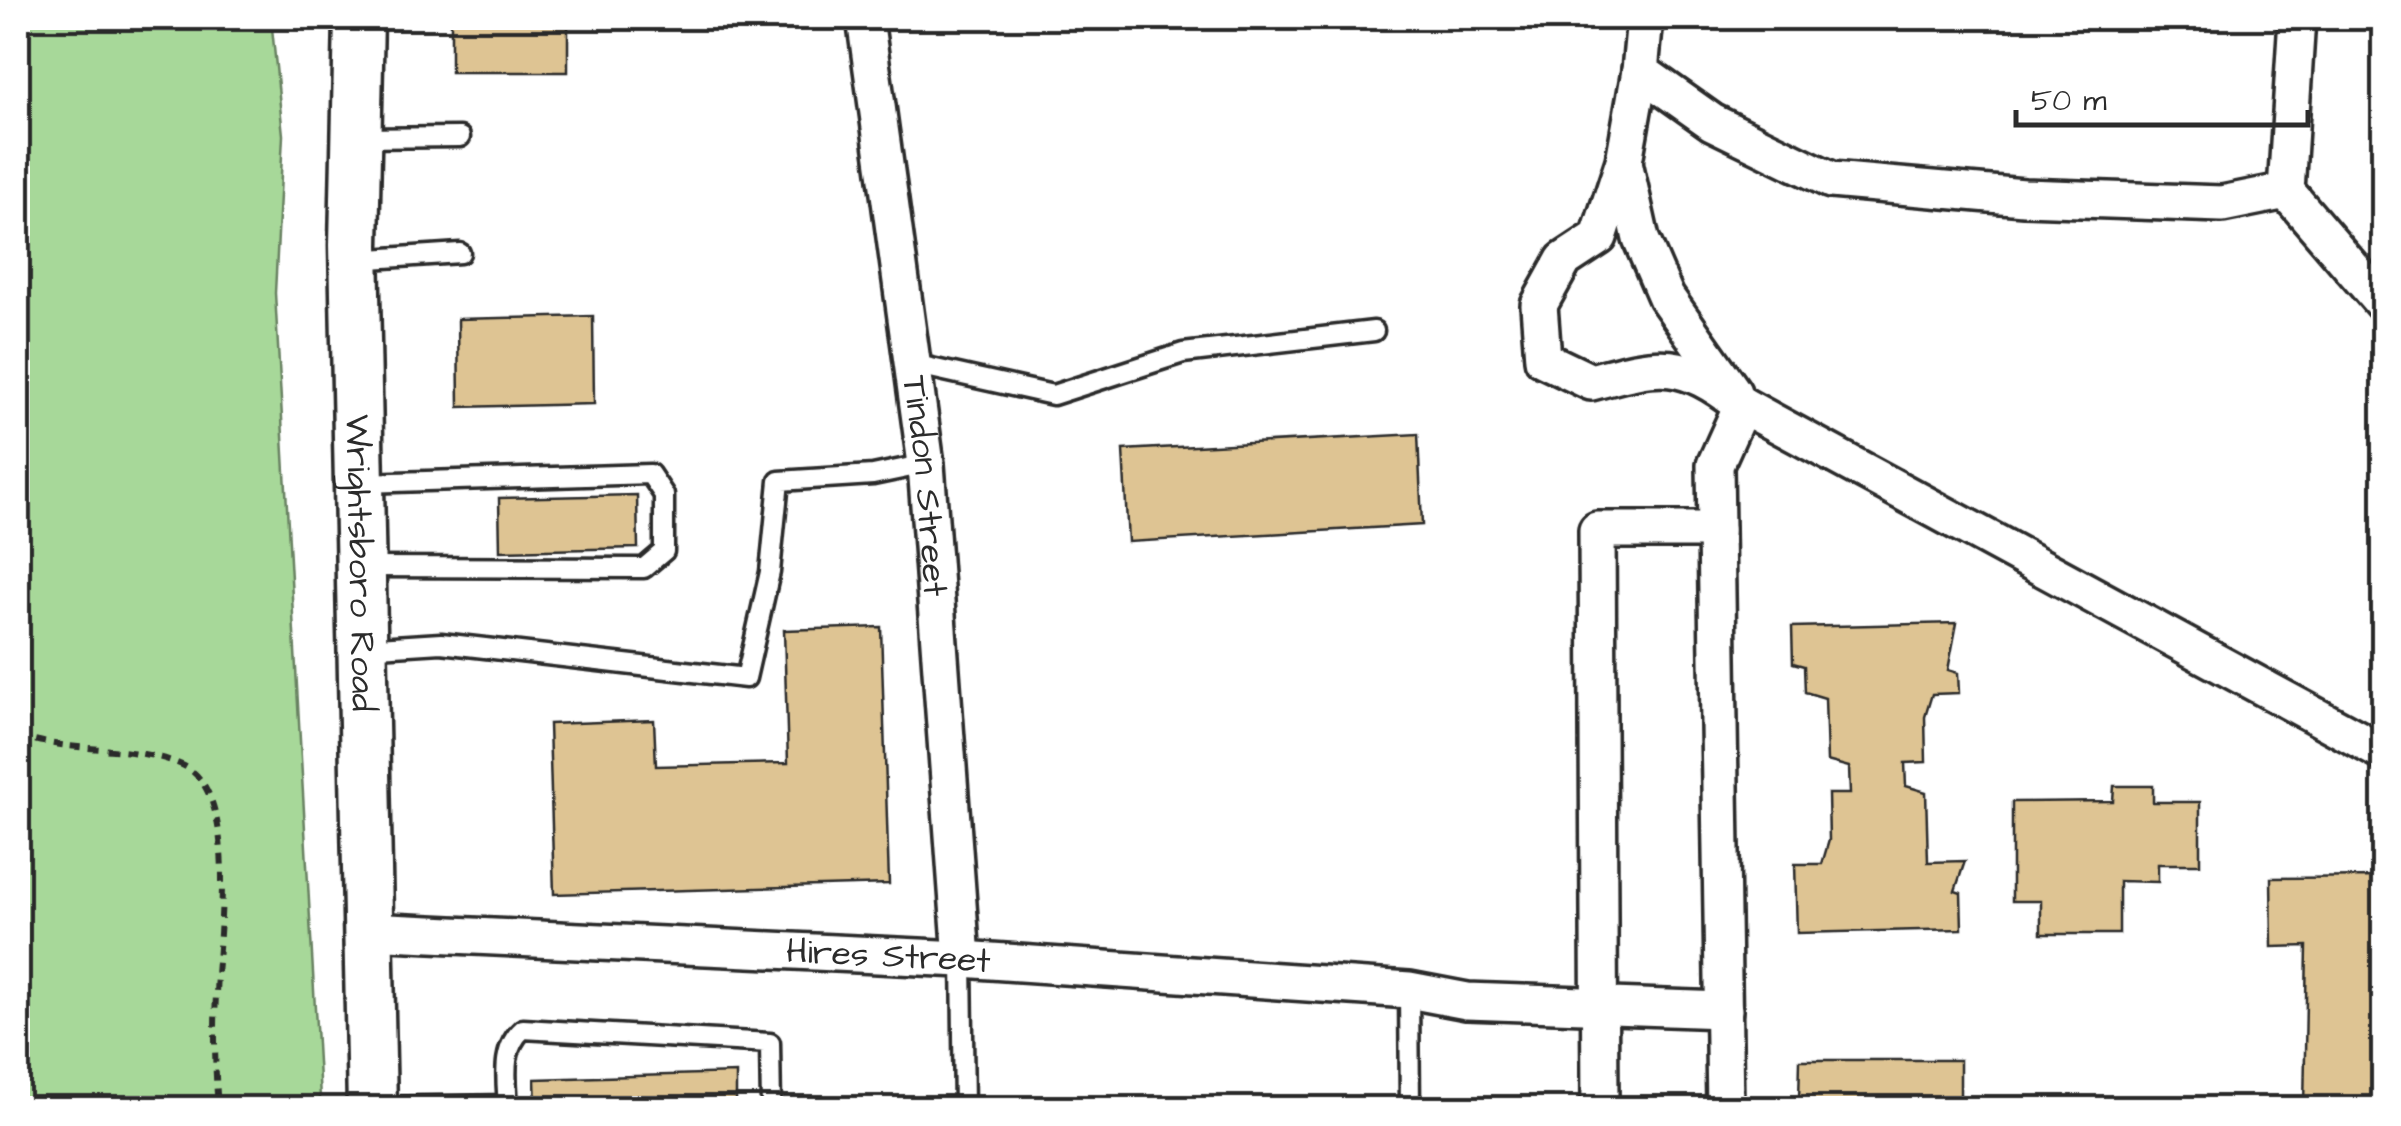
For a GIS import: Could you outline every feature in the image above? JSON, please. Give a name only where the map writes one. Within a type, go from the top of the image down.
[{"type":"main road","name":"Wrightsboro Road","points":[[359,18],[355,260],[372,1108]]},
{"type":"street","name":"Tindon Street","points":[[866,18],[926,464],[962,960]]},
{"type":"street","points":[[1644,18],[1640,71],[1624,161],[1599,237],[1564,260],[1539,305],[1543,359],[1591,382],[1654,365],[1707,379],[1742,405],[2384,753]]},
{"type":"street","points":[[2297,18],[2286,192],[2384,305]]},
{"type":"street","points":[[1640,71],[1712,122],[1831,180],[2024,198],[2202,203],[2286,192]]},
{"type":"street","points":[[1624,161],[1641,240],[1666,297],[1742,405]]},
{"type":"street","points":[[1725,1108],[1715,465],[1742,405]]},
{"type":"street","points":[[1600,1108],[1596,530],[1716,530]]},
{"type":"street","name":"Hires Street","points":[[368,930],[962,960],[1409,990],[1467,1002],[1724,1010]]},
{"type":"lane","points":[[356,138],[460,137]]},
{"type":"lane","points":[[355,260],[460,253]]},
{"type":"lane","points":[[912,364],[1053,395],[1183,353],[1374,330]]},
{"type":"lane","points":[[362,648],[441,643],[746,678],[770,572],[779,481],[873,475],[926,464]]},
{"type":"lane","points":[[358,484],[650,474],[664,495],[664,551],[644,568],[360,566]]},
{"type":"lane","points":[[962,960],[964,1108]]},
{"type":"lane","points":[[1409,990],[1410,1108]]},
{"type":"lane","points":[[372,1108],[508,1107],[507,1057],[511,1039],[523,1029],[770,1043],[771,1108]]},
{"type":"path","points":[[18,735],[184,766],[208,787],[219,840],[223,894],[214,1058],[218,1108]]},
{"type":"green space","points":[[18,18],[271,18],[283,135],[275,293],[320,1098],[316,1108],[18,1108]]},
{"type":"building","points":[[451,18],[568,18],[568,72],[451,72]]},
{"type":"building","points":[[593,316],[594,404],[459,407],[458,319]]},
{"type":"building","points":[[1418,434],[1422,525],[1128,542],[1123,450]]},
{"type":"building","points":[[637,495],[638,548],[500,551],[499,498]]},
{"type":"building","points":[[1957,623],[1948,670],[1958,673],[1959,693],[1932,694],[1925,717],[1926,762],[1905,763],[1906,786],[1926,792],[1928,862],[1965,861],[1955,891],[1961,893],[1962,929],[1797,933],[1795,864],[1822,864],[1829,840],[1828,794],[1850,794],[1849,767],[1827,761],[1825,698],[1805,692],[1804,666],[1793,663],[1792,627]]},
{"type":"building","points":[[881,627],[889,884],[554,894],[549,724],[654,720],[656,766],[788,763],[784,630]]},
{"type":"building","points":[[2114,786],[2153,786],[2153,802],[2200,802],[2200,864],[2158,864],[2158,882],[2119,881],[2119,934],[2041,934],[2041,901],[2012,901],[2012,802],[2113,801]]},
{"type":"building","points":[[2384,877],[2384,1108],[2304,1108],[2307,946],[2272,947],[2271,878]]},
{"type":"building","points":[[1800,1060],[1960,1060],[1960,1108],[1811,1108],[1811,1101],[1799,1101]]},
{"type":"building","points":[[736,1073],[736,1108],[536,1108],[535,1079]]}]
